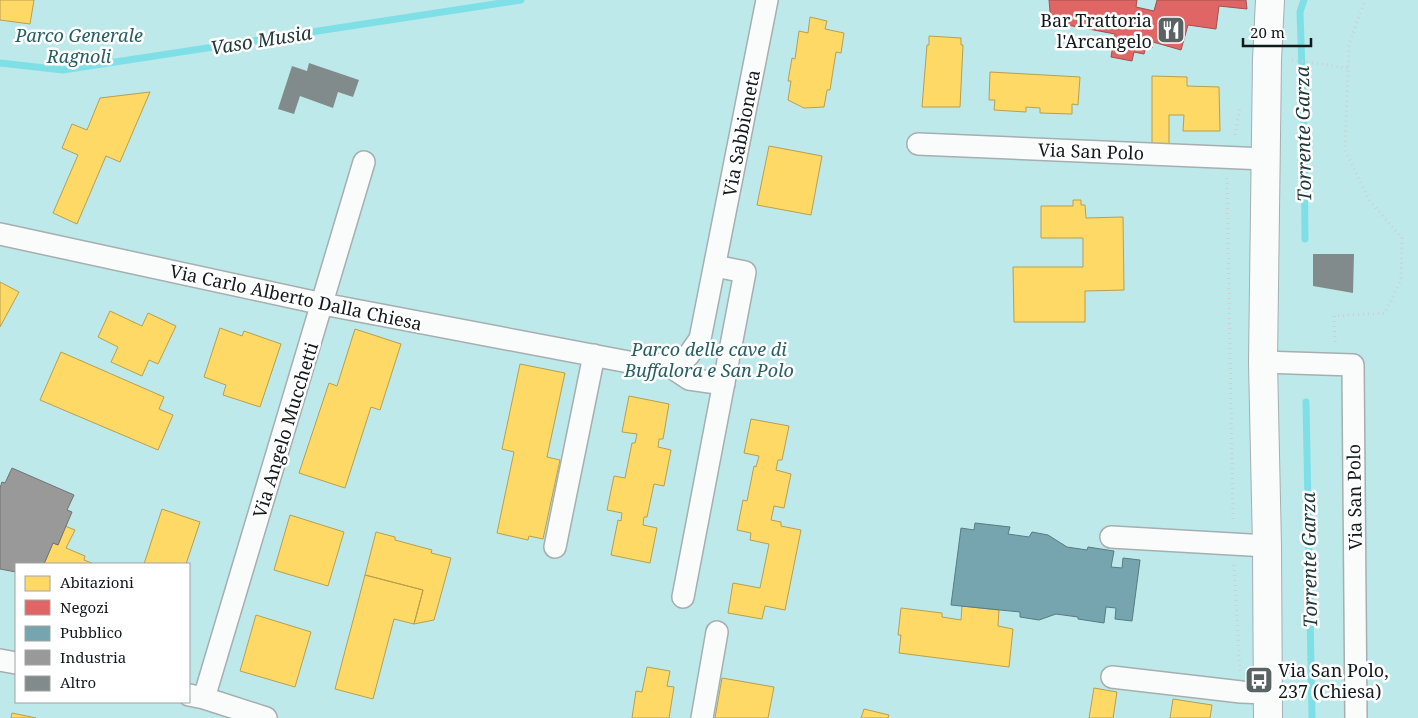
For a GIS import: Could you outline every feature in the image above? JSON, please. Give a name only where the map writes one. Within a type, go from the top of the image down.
[{"type":"main road","points":[[1258,701],[1267,546],[1263,362],[1265,158],[1270,0]]},
{"type":"street","name":"Via Sabbioneta","points":[[668,365],[688,356],[700,339],[767,0]]},
{"type":"street","name":"Via San Polo","points":[[918,144],[1265,158]]},
{"type":"street","name":"Via Angelo Mucchetti","points":[[196,696],[323,304],[364,162]]},
{"type":"street","name":"Via Carlo Alberto Dalla Chiesa","points":[[0,234],[323,304],[634,363],[668,365]]},
{"type":"street","points":[[684,597],[746,272],[715,266]]},
{"type":"street","points":[[555,547],[594,355]]},
{"type":"street","name":"Via San Polo","points":[[1263,362],[1352,365],[1356,718]]},
{"type":"street","points":[[668,365],[689,379],[724,384]]},
{"type":"street","points":[[1111,537],[1267,546]]},
{"type":"street","points":[[702,718],[717,632]]},
{"type":"street","points":[[0,660],[15,663]]},
{"type":"street","points":[[1112,677],[1258,701]]},
{"type":"street","points":[[196,696],[266,718]]},
{"type":"path","points":[[1295,61],[1348,68]]},
{"type":"path","points":[[1240,102],[1227,170],[1233,545],[1258,701]]},
{"type":"green space","name":"Parco delle cave di Buffalora e San Polo","points":[[0,0],[1418,0],[1418,718],[0,718]]},
{"type":"building: Abitazioni","points":[[0,0],[34,0],[30,24],[0,20]]},
{"type":"building: Abitazioni","points":[[810,17],[827,21],[825,29],[844,33],[841,53],[836,52],[830,90],[827,90],[824,107],[804,108],[788,100],[791,81],[788,81],[792,58],[795,59],[799,31],[808,33]]},
{"type":"building: Abitazioni","points":[[929,36],[961,38],[961,45],[963,45],[960,107],[922,107]]},
{"type":"building: Abitazioni","points":[[990,72],[1080,77],[1078,105],[1072,104],[1072,114],[1040,113],[1040,108],[1026,107],[1026,112],[994,110],[995,100],[989,100]]},
{"type":"building: Abitazioni","points":[[1152,76],[1187,77],[1187,86],[1219,87],[1220,131],[1183,131],[1184,115],[1169,115],[1169,145],[1152,145]]},
{"type":"building: Abitazioni","points":[[150,92],[120,162],[106,156],[77,224],[53,213],[78,155],[62,148],[72,124],[87,130],[100,98]]},
{"type":"building: Abitazioni","points":[[769,146],[822,156],[811,215],[757,205]]},
{"type":"building: Abitazioni","points":[[1073,200],[1081,200],[1081,205],[1085,205],[1086,218],[1123,217],[1124,290],[1085,291],[1085,322],[1014,322],[1013,267],[1083,267],[1083,238],[1041,238],[1041,206],[1073,206]]},
{"type":"building: Abitazioni","points":[[0,282],[19,292],[0,327]]},
{"type":"building: Abitazioni","points":[[110,311],[142,326],[148,313],[176,326],[158,364],[149,360],[142,376],[111,362],[118,347],[98,337]]},
{"type":"building: Abitazioni","points":[[220,328],[242,336],[244,331],[281,344],[260,407],[223,395],[226,385],[204,377]]},
{"type":"building: Abitazioni","points":[[355,329],[401,344],[380,410],[371,407],[345,488],[299,473],[329,383],[337,386]]},
{"type":"building: Abitazioni","points":[[61,352],[164,397],[159,409],[173,415],[158,450],[40,400]]},
{"type":"building: Abitazioni","points":[[520,364],[565,373],[547,457],[560,460],[543,539],[529,536],[528,540],[497,533],[514,452],[502,449]]},
{"type":"building: Abitazioni","points":[[629,396],[669,404],[663,439],[659,439],[658,447],[671,450],[664,486],[654,484],[647,517],[644,517],[643,525],[657,528],[650,563],[611,555],[618,520],[621,521],[622,513],[607,510],[614,476],[625,478],[632,443],[635,443],[637,434],[622,432]]},
{"type":"building: Abitazioni","points":[[751,419],[789,426],[782,460],[778,460],[776,470],[791,474],[784,508],[774,506],[771,520],[781,522],[781,526],[801,530],[785,610],[765,606],[762,619],[728,613],[733,583],[760,588],[769,544],[750,540],[751,533],[737,530],[743,500],[747,501],[754,466],[756,467],[759,456],[744,453]]},
{"type":"building: Abitazioni","points":[[162,509],[200,522],[186,563],[144,563]]},
{"type":"building: Abitazioni","points":[[290,515],[344,532],[328,586],[274,570]]},
{"type":"building: Abitazioni","points":[[65,526],[75,530],[66,548],[85,556],[84,560],[92,563],[44,563],[53,543],[58,545]]},
{"type":"building: Abitazioni","points":[[376,532],[395,537],[395,540],[432,550],[431,553],[451,558],[434,620],[414,624],[423,590],[365,575]]},
{"type":"building: Abitazioni","points":[[365,575],[423,590],[414,624],[394,619],[373,699],[335,689]]},
{"type":"building: Abitazioni","points":[[962,606],[999,610],[998,626],[1013,629],[1009,667],[899,653],[901,635],[898,635],[901,608],[942,613],[942,617],[961,620]]},
{"type":"building: Abitazioni","points":[[256,615],[311,632],[295,687],[240,671]]},
{"type":"building: Abitazioni","points":[[647,667],[670,671],[667,686],[674,687],[669,718],[632,718],[636,691],[642,692]]},
{"type":"building: Abitazioni","points":[[722,678],[774,687],[768,718],[715,718]]},
{"type":"building: Abitazioni","points":[[1094,688],[1117,692],[1113,718],[1089,718]]},
{"type":"building: Abitazioni","points":[[1173,699],[1212,705],[1210,718],[1170,718]]},
{"type":"building: Abitazioni","points":[[864,709],[889,715],[888,718],[861,718]]},
{"type":"building: Abitazioni","points":[[12,713],[36,718],[11,718]]},
{"type":"building: Negozi","points":[[1049,0],[1137,0],[1136,7],[1154,11],[1157,0],[1246,0],[1247,9],[1219,6],[1216,29],[1188,25],[1181,50],[1153,42],[1152,48],[1146,47],[1144,54],[1134,52],[1132,61],[1111,57],[1115,34],[1051,22]]},
{"type":"building: Pubblico","points":[[975,523],[1010,527],[1008,534],[1029,537],[1032,532],[1048,535],[1067,547],[1087,550],[1088,547],[1114,551],[1111,567],[1122,568],[1123,558],[1140,560],[1132,621],[1115,619],[1116,608],[1106,607],[1104,623],[1056,614],[1039,620],[1020,617],[1020,612],[951,605],[961,528],[974,530]]},
{"type":"building: Industria","points":[[12,468],[74,495],[67,510],[72,512],[58,545],[53,543],[44,563],[15,563],[15,572],[0,569],[0,488],[2,482],[5,483]]},
{"type":"building: Altro","points":[[309,63],[359,80],[353,97],[338,92],[333,108],[300,96],[294,114],[278,109],[292,66],[307,71]]},
{"type":"building: Altro","points":[[1313,254],[1354,254],[1353,293],[1313,286]]},
{"type":"waterway","name":"Vaso Musia","points":[[0,63],[63,70],[521,0]]},
{"type":"waterway","name":"Torrente Garza","points":[[1304,0],[1300,12],[1305,239]]},
{"type":"waterway","name":"Torrente Garza","points":[[1306,402],[1312,718]]},
{"type":"place","name":"Bar Trattoria l'Arcangelo","points":[[1171,30]]},
{"type":"place","name":"Via San Polo, 237 (Chiesa)","points":[[1259,680]]},
{"type":"park label","name":"Parco Generale Ragnoli","points":[[79,45]]}]
